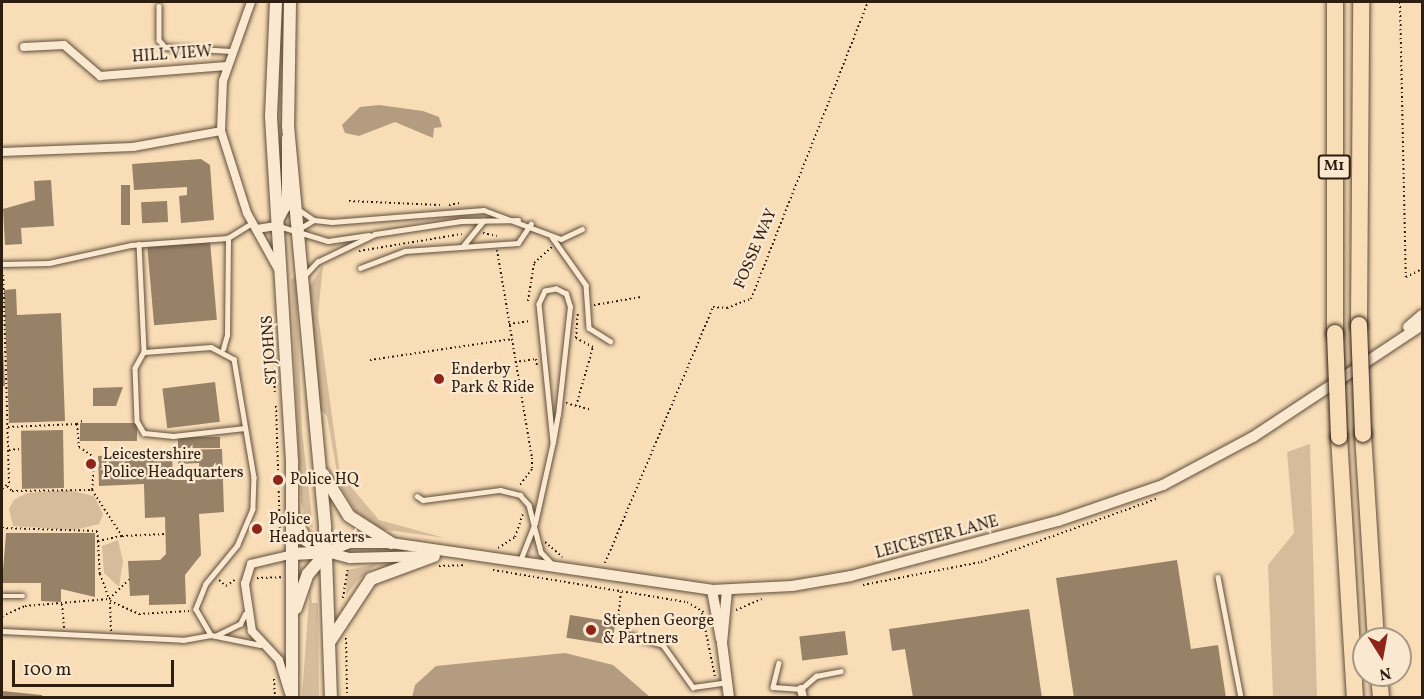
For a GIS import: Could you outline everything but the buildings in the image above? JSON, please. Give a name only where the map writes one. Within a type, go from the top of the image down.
[{"type":"highway","name":"M1","points":[[1335,2],[1335,333],[1355,698]]},
{"type":"highway","name":"M1","points":[[1361,2],[1359,325],[1363,434],[1375,627]]},
{"type":"main road","name":"ST JOHNS","points":[[276,2],[270,69],[276,226],[281,275],[293,514],[294,615],[291,698]]},
{"type":"main road","points":[[290,2],[288,126],[327,552],[331,698]]},
{"type":"main road","points":[[281,275],[297,231]]},
{"type":"main road","points":[[320,468],[350,516],[391,543]]},
{"type":"main road","points":[[293,514],[306,540],[327,552]]},
{"type":"main road","points":[[293,554],[327,552]]},
{"type":"main road","points":[[294,615],[305,580],[327,552]]},
{"type":"main road","points":[[330,641],[371,579],[432,561]]},
{"type":"street","points":[[250,2],[227,66],[221,131],[254,226],[281,275]]},
{"type":"street","name":"HILL VIEW","points":[[24,47],[64,45],[100,76],[227,66]]},
{"type":"street","points":[[254,226],[276,226],[286,208],[288,126]]},
{"type":"street","points":[[2,153],[133,147],[221,131]]},
{"type":"street","name":"LEICESTER LANE","points":[[1388,345],[1422,315]]},
{"type":"street","name":"LEICESTER LANE","points":[[327,552],[349,543],[391,543],[599,576],[712,590],[851,576],[1116,503],[1253,437],[1388,345],[1422,325]]},
{"type":"street","name":"LEICESTER LANE","points":[[327,552],[350,558],[432,561],[450,554]]},
{"type":"street","points":[[291,698],[275,656],[260,645],[245,614],[248,568],[280,556],[293,554]]},
{"type":"street","points":[[712,590],[707,613],[722,643]]},
{"type":"street","points":[[727,590],[721,683],[729,698]]},
{"type":"lane","points":[[159,6],[159,40],[165,47],[231,51]]},
{"type":"lane","points":[[295,207],[314,220]]},
{"type":"lane","points":[[297,231],[314,220],[457,209],[500,212],[531,224],[550,235],[568,239],[582,229]]},
{"type":"lane","points":[[276,226],[328,241],[483,221],[520,220]]},
{"type":"lane","points":[[463,246],[469,234],[483,221]]},
{"type":"lane","points":[[360,268],[405,251],[518,243],[531,224]]},
{"type":"lane","points":[[2,264],[84,255],[139,244],[228,238],[254,226]]},
{"type":"lane","points":[[301,282],[317,262],[375,234]]},
{"type":"lane","points":[[550,235],[585,285],[589,328],[610,341]]},
{"type":"lane","points":[[222,349],[228,335],[228,238]]},
{"type":"lane","points":[[111,240],[112,248]]},
{"type":"lane","points":[[139,244],[144,352],[135,368],[137,422],[144,433],[245,428]]},
{"type":"lane","points":[[84,255],[86,247]]},
{"type":"lane","points":[[520,563],[535,523],[552,442],[569,314],[566,294],[556,289],[545,291],[539,304],[552,442]]},
{"type":"lane","points":[[144,352],[222,349]]},
{"type":"lane","points":[[222,349],[238,373],[254,477],[251,519],[206,584],[196,609],[213,635],[260,645]]},
{"type":"lane","points":[[417,496],[423,500],[470,493],[514,494],[529,505],[541,552],[556,568]]},
{"type":"lane","points":[[1218,577],[1241,698]]},
{"type":"lane","points":[[2,596],[23,596]]},
{"type":"lane","points":[[2,631],[183,640],[213,635],[240,624],[245,614]]},
{"type":"lane","points":[[625,634],[663,645],[693,687],[721,683]]},
{"type":"lane","points":[[779,663],[773,687],[802,693],[816,676],[842,671]]},
{"type":"path","name":"FOSSE WAY","points":[[599,576],[713,307],[727,308],[751,299],[868,2]]},
{"type":"path","points":[[1400,2],[1406,277],[1422,269]]},
{"type":"path","points":[[486,547],[509,542],[519,532],[524,508],[514,494],[532,469],[496,244],[500,220]]},
{"type":"path","points":[[351,254],[405,240],[469,234],[497,236]]},
{"type":"path","points":[[2,264],[9,450],[7,486],[12,491],[92,490]]},
{"type":"path","points":[[271,317],[281,589]]},
{"type":"path","points":[[509,324],[530,321]]},
{"type":"path","points":[[370,360],[512,339]]},
{"type":"path","points":[[8,427],[77,424],[84,420]]},
{"type":"path","points":[[77,424],[79,447],[94,457],[92,490],[122,536]]},
{"type":"path","points":[[42,426],[42,431]]},
{"type":"path","points":[[9,450],[21,449]]},
{"type":"path","points":[[2,489],[7,486]]},
{"type":"path","points":[[854,587],[981,562],[1137,510],[1168,493]]},
{"type":"path","points":[[2,528],[97,531],[100,574],[109,600],[111,636]]},
{"type":"path","points":[[98,541],[122,536],[166,534]]},
{"type":"path","points":[[432,561],[468,565]]},
{"type":"path","points":[[490,569],[687,602],[707,613],[721,683]]},
{"type":"path","points":[[109,600],[129,580]]},
{"type":"path","points":[[618,620],[621,592]]},
{"type":"path","points":[[725,618],[748,601],[772,598]]},
{"type":"path","points":[[2,616],[25,606],[109,600],[139,614],[196,609]]},
{"type":"path","points":[[62,604],[64,634]]},
{"type":"path","points":[[347,698],[343,656],[348,627]]},
{"type":"path","points":[[274,698],[275,656]]},
{"type":"shaded area","points":[[379,105],[423,111],[439,117],[442,127],[434,128],[433,138],[395,122],[359,136],[345,133],[342,125],[360,107]]},
{"type":"shaded area","points":[[323,265],[318,315],[340,474],[379,520],[445,538],[381,529],[356,512],[339,484],[327,416],[319,408],[308,289]]},
{"type":"shaded area","points":[[296,278],[302,431],[313,528],[305,521],[301,501],[291,279]]},
{"type":"shaded area","points":[[1310,444],[1317,697],[1273,697],[1268,565],[1294,533],[1287,452]]},
{"type":"shaded area","points":[[67,490],[94,496],[103,514],[99,524],[74,530],[13,526],[9,509],[14,500],[27,493]]},
{"type":"shaded area","points":[[118,540],[123,561],[119,587],[104,573],[102,546]]},
{"type":"shaded area","points":[[377,564],[357,581],[346,595],[347,570]]},
{"type":"shaded area","points":[[310,586],[312,603],[318,603],[319,697],[302,698]]},
{"type":"shaded area","points":[[565,653],[613,665],[650,697],[412,697],[415,685],[436,666]]},
{"type":"place","name":"Enderby Park & Ride","points":[[439,379]]},
{"type":"place","name":"Leicestershire Police Headquarters","points":[[91,464]]},
{"type":"place","name":"Police HQ","points":[[278,480]]},
{"type":"place","name":"Police Headquarters","points":[[257,529]]},
{"type":"place","name":"Stephen George & Partners","points":[[591,630]]}]
